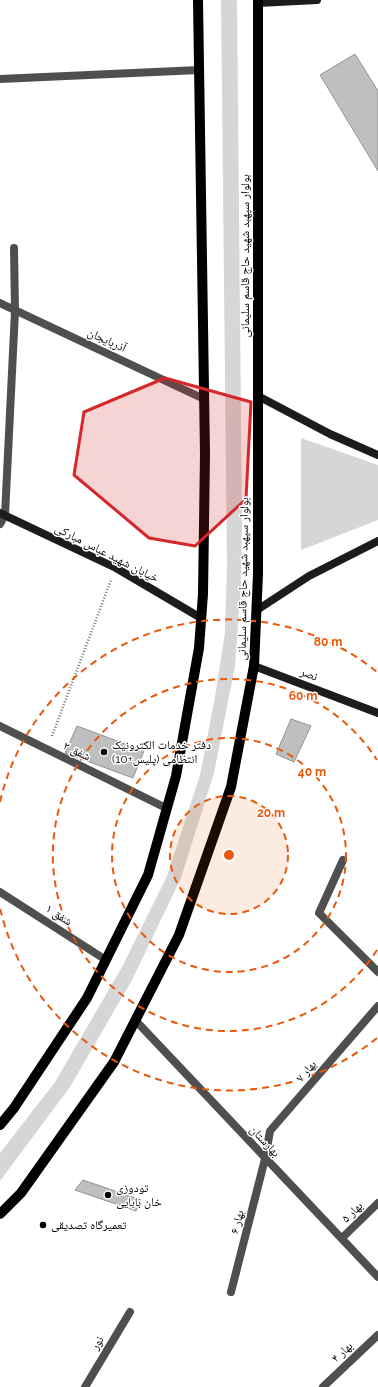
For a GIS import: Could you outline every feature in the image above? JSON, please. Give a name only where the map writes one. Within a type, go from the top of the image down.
[{"type":"main road","points":[[0,1125],[14,1108],[86,998],[148,875],[176,776],[199,648],[204,565],[205,454],[198,0]]},
{"type":"main road","name":"بولوار سپهبد شهید حاج قاسم سلیمانی","points":[[0,1214],[21,1193],[114,1062],[179,935],[231,787],[254,666],[257,610],[258,1]]},
{"type":"street","points":[[258,1],[317,0]]},
{"type":"street","points":[[0,79],[199,70]]},
{"type":"street","points":[[0,524],[2,514],[15,310],[14,248]]},
{"type":"street","name":"آذربایجان","points":[[0,303],[204,399]]},
{"type":"street","points":[[258,396],[330,434],[378,454]]},
{"type":"street","name":"خیابان شهید عباس مبارکی","points":[[2,514],[116,568],[201,618]]},
{"type":"street","points":[[257,610],[309,576],[378,541]]},
{"type":"street","name":"نصر","points":[[254,666],[378,713]]},
{"type":"street","name":"شفق ۲","points":[[0,726],[166,808]]},
{"type":"street","points":[[343,860],[319,912],[378,972]]},
{"type":"street","name":"شفق ۱","points":[[0,892],[106,960]]},
{"type":"street","name":"بهار ۷","points":[[265,1159],[270,1131],[378,1006]]},
{"type":"street","name":"بهارستان","points":[[136,1020],[265,1159],[378,1277]]},
{"type":"street","name":"بهار ۶","points":[[231,1292],[265,1159]]},
{"type":"street","name":"بهار ۵","points":[[342,1238],[378,1203]]},
{"type":"street","name":"نور","points":[[85,1387],[130,1312]]},
{"type":"street","name":"بهار ۴","points":[[323,1387],[378,1335]]},
{"type":"path","points":[[46,750],[116,568]]},
{"type":"highlighted area","points":[[165,378],[251,402],[246,499],[195,546],[149,538],[74,475],[84,412]]},
{"type":"shaded area","points":[[221,0],[237,0],[242,524],[241,584],[235,666],[214,773],[181,878],[132,980],[70,1087],[0,1181],[0,1153],[55,1082],[122,967],[167,876],[200,775],[215,697],[225,632],[227,565]]},
{"type":"shaded area","points":[[301,438],[378,465],[378,520],[301,550]]},
{"type":"building","points":[[355,54],[378,91],[378,171],[320,75]]},
{"type":"building","points":[[291,719],[311,726],[294,762],[276,754]]},
{"type":"building","name":"دفتر خدمات الکترونیک انتظامی (پلیس+10)","points":[[77,726],[144,751],[133,778],[65,753]]},
{"type":"building","name":"تودوزی خان بابایی","points":[[83,1180],[141,1200],[136,1211],[75,1190]]},
{"type":"place","name":"دفتر خدمات الکترونیک انتظامی (پلیس+10)","points":[[104,752]]},
{"type":"place","name":"تودوزی خان بابایی","points":[[108,1195]]},
{"type":"place","name":"تعمیرگاه تصدیقی","points":[[43,1225]]}]
